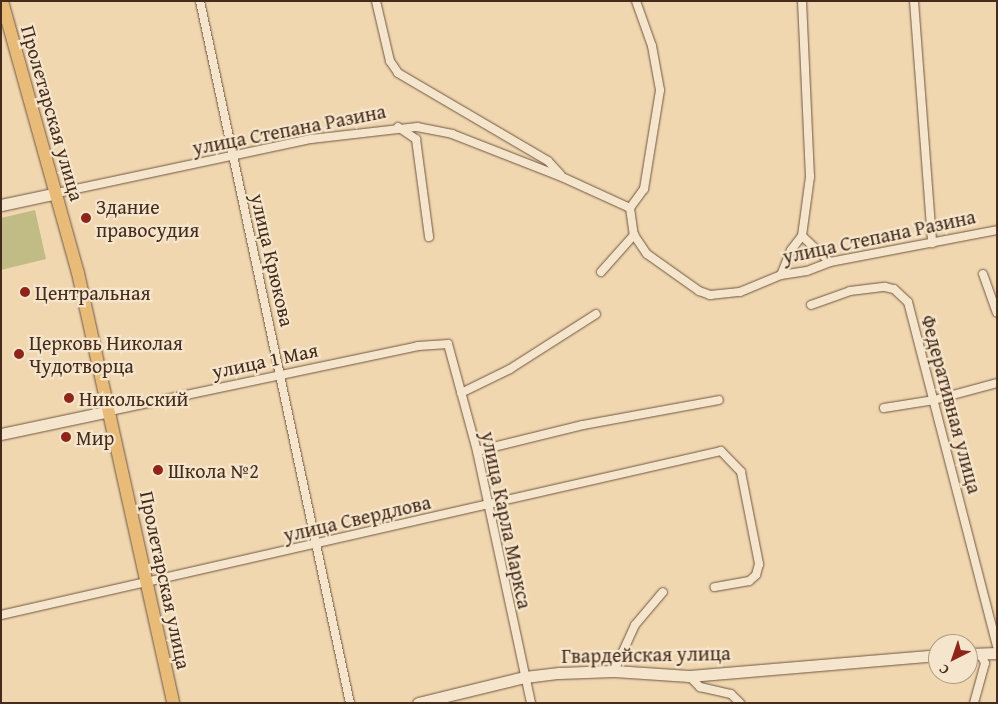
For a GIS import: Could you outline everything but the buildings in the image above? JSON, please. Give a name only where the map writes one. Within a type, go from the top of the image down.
[{"type":"main road","name":"Пролетарская улица","points":[[2,1],[57,193],[110,411],[173,703]]},
{"type":"street","name":"улица Крюкова","points":[[200,1],[282,376],[350,703]]},
{"type":"street","points":[[376,1],[390,61],[398,73],[548,161],[562,177]]},
{"type":"street","points":[[630,208],[644,189],[660,90],[652,46],[636,1]]},
{"type":"street","points":[[780,275],[791,250],[802,236],[810,177],[802,1]]},
{"type":"street","points":[[914,1],[932,243]]},
{"type":"street","name":"улица Степана Разина","points":[[1,205],[233,158],[311,139],[398,127],[452,134],[562,177],[630,208],[634,234],[653,259],[699,291],[710,295],[740,292],[780,275],[807,271],[830,262],[997,230]]},
{"type":"street","points":[[398,127],[416,139],[429,237]]},
{"type":"street","points":[[601,272],[634,234]]},
{"type":"street","points":[[802,236],[830,262]]},
{"type":"street","points":[[983,274],[997,313]]},
{"type":"street","name":"Федеративная улица","points":[[811,306],[850,291],[885,286],[894,289],[908,302],[997,646]]},
{"type":"street","points":[[460,393],[510,369],[596,314]]},
{"type":"street","name":"улица 1 Мая","points":[[1,434],[418,346],[448,344]]},
{"type":"street","name":"улица Карла Маркса","points":[[448,344],[477,451],[531,703]]},
{"type":"street","points":[[884,408],[934,400],[997,383]]},
{"type":"street","points":[[477,451],[583,425],[719,400]]},
{"type":"street","name":"улица Свердлова","points":[[1,615],[147,584],[487,503],[721,451],[741,472],[759,564],[756,575],[750,581],[715,588]]},
{"type":"street","points":[[614,671],[635,625],[664,592]]},
{"type":"street","points":[[974,703],[985,663],[980,654],[997,653]]},
{"type":"street","name":"Гвардейская улица","points":[[418,703],[525,677],[614,671],[689,676],[928,657]]},
{"type":"street","points":[[689,676],[700,688],[731,694],[740,703]]},
{"type":"shaded area","points":[[35,210],[46,259],[1,270],[1,218]]},
{"type":"place","name":"Здание правосудия","points":[[86,218]]},
{"type":"place","name":"Центральная","points":[[25,292]]},
{"type":"place","name":"Церковь Николая Чудотворца","points":[[19,354]]},
{"type":"place","name":"Никольский","points":[[69,398]]},
{"type":"place","name":"Мир","points":[[66,437]]},
{"type":"place","name":"Школа №2","points":[[158,470]]}]
